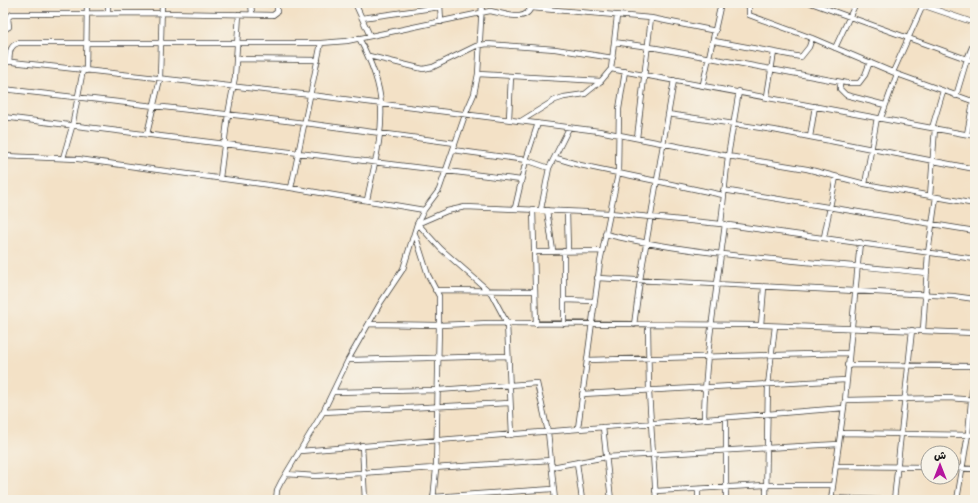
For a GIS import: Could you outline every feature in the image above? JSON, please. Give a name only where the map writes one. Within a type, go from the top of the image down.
[{"type":"street","points":[[63,158],[72,127],[84,71],[87,12],[86,3]]},
{"type":"street","points":[[108,3],[108,12]]},
{"type":"street","points":[[147,134],[160,79],[162,3]]},
{"type":"street","points":[[251,3],[252,14]]},
{"type":"street","points":[[3,30],[9,27],[8,18],[12,14],[162,12],[275,15],[277,3]]},
{"type":"street","points":[[355,3],[370,36]]},
{"type":"street","points":[[276,500],[277,490],[323,412],[348,360],[381,302],[403,269],[424,210],[439,190],[465,115],[474,94],[478,74],[482,3]]},
{"type":"street","points":[[703,84],[714,41],[721,3]]},
{"type":"street","points":[[738,3],[749,4],[749,15],[812,38],[895,73],[974,102],[967,134]]},
{"type":"street","points":[[811,3],[975,62]]},
{"type":"street","points":[[835,48],[851,17],[856,3]]},
{"type":"street","points":[[916,3],[923,4],[975,23]]},
{"type":"street","points":[[865,184],[870,150],[879,118],[895,73],[923,4]]},
{"type":"street","points":[[362,18],[440,5],[441,22]]},
{"type":"street","points":[[3,82],[6,62],[10,49],[18,43],[321,43],[370,36],[490,11],[511,17],[519,16],[526,13],[532,5],[617,16],[650,18],[716,31]]},
{"type":"street","points":[[220,178],[228,114],[234,87],[239,14]]},
{"type":"street","points":[[521,121],[555,100],[585,94],[601,81],[611,69],[617,16]]},
{"type":"street","points":[[637,138],[650,18]]},
{"type":"street","points":[[359,38],[369,56],[381,105],[380,133],[367,200]]},
{"type":"street","points":[[714,41],[801,57],[809,47],[812,38]]},
{"type":"street","points":[[956,96],[967,59],[975,40]]},
{"type":"street","points":[[614,42],[840,82],[859,83],[865,75],[870,62]]},
{"type":"street","points":[[291,188],[306,123],[321,43]]},
{"type":"street","points":[[369,56],[423,69],[433,67],[462,51],[480,44],[554,49],[613,58]]},
{"type":"street","points":[[767,96],[774,52]]},
{"type":"street","points":[[237,59],[318,60]]},
{"type":"street","points":[[6,62],[311,95],[620,134],[728,156],[807,169],[865,184],[975,204]]},
{"type":"street","points":[[611,69],[703,84],[975,136]]},
{"type":"street","points":[[578,428],[594,301],[605,234],[618,174],[620,134],[619,109],[626,71]]},
{"type":"street","points":[[478,74],[601,81]]},
{"type":"street","points":[[509,119],[511,76]]},
{"type":"street","points":[[634,325],[640,280],[674,80]]},
{"type":"street","points":[[840,82],[840,89],[846,95],[885,104]]},
{"type":"street","points":[[3,89],[306,123],[455,143]]},
{"type":"street","points":[[704,420],[704,388],[710,325],[714,295],[718,284],[721,254],[723,193],[738,91]]},
{"type":"street","points":[[930,196],[933,128],[943,91]]},
{"type":"street","points":[[810,137],[815,106]]},
{"type":"street","points":[[668,114],[733,123],[810,137],[975,170]]},
{"type":"street","points":[[3,117],[72,127],[224,143],[521,180]]},
{"type":"street","points":[[515,208],[526,160],[538,123]]},
{"type":"street","points":[[541,210],[549,168],[556,158],[569,128]]},
{"type":"street","points":[[453,150],[526,160],[549,168]]},
{"type":"street","points":[[3,157],[63,158],[291,188],[424,210]]},
{"type":"street","points":[[556,158],[618,174],[657,182],[723,193],[829,206],[932,225],[975,231]]},
{"type":"street","points":[[824,237],[836,177]]},
{"type":"street","points":[[923,330],[928,253],[936,197]]},
{"type":"street","points":[[418,224],[446,211],[465,207],[610,213],[723,224],[975,259]]},
{"type":"street","points":[[533,209],[536,324]]},
{"type":"street","points":[[547,210],[553,251]]},
{"type":"street","points":[[564,324],[567,211]]},
{"type":"street","points":[[418,224],[441,249],[488,290],[495,299],[507,323],[512,435]]},
{"type":"street","points":[[415,234],[428,275],[440,302],[436,469],[433,499],[553,490]]},
{"type":"street","points":[[605,234],[646,244],[721,254],[927,272]]},
{"type":"street","points":[[860,242],[848,354],[845,400],[831,499],[882,500]]},
{"type":"street","points":[[534,252],[602,251]]},
{"type":"street","points":[[598,278],[975,298]]},
{"type":"street","points":[[761,325],[764,287]]},
{"type":"street","points":[[435,290],[535,291]]},
{"type":"street","points":[[564,300],[594,301]]},
{"type":"street","points":[[369,324],[439,325],[507,323],[648,326],[761,325],[851,327],[975,333]]},
{"type":"street","points":[[648,326],[648,392],[656,500]]},
{"type":"street","points":[[766,500],[768,385],[770,354],[775,326]]},
{"type":"street","points":[[894,500],[899,466],[912,330]]},
{"type":"street","points":[[587,360],[770,354],[848,354]]},
{"type":"street","points":[[348,360],[439,359],[508,356]]},
{"type":"street","points":[[957,500],[973,400],[975,358]]},
{"type":"street","points":[[847,365],[974,366]]},
{"type":"street","points":[[582,394],[648,392],[846,380]]},
{"type":"street","points":[[333,392],[438,390],[537,383],[548,432],[555,500]]},
{"type":"street","points":[[845,400],[973,400]]},
{"type":"street","points":[[323,412],[438,408],[510,403]]},
{"type":"street","points":[[300,451],[844,408]]},
{"type":"street","points":[[726,418],[726,500]]},
{"type":"street","points":[[603,427],[611,500]]},
{"type":"street","points":[[840,433],[975,435]]},
{"type":"street","points":[[552,467],[606,457],[653,456],[766,447],[839,444]]},
{"type":"street","points":[[362,445],[365,500]]},
{"type":"street","points":[[286,474],[309,476],[436,469],[551,460]]},
{"type":"street","points":[[577,463],[582,500]]},
{"type":"street","points":[[836,466],[920,467]]},
{"type":"street","points":[[961,469],[975,469]]},
{"type":"street","points":[[655,491],[726,486],[833,485]]},
{"type":"street","points":[[698,489],[698,500]]}]
